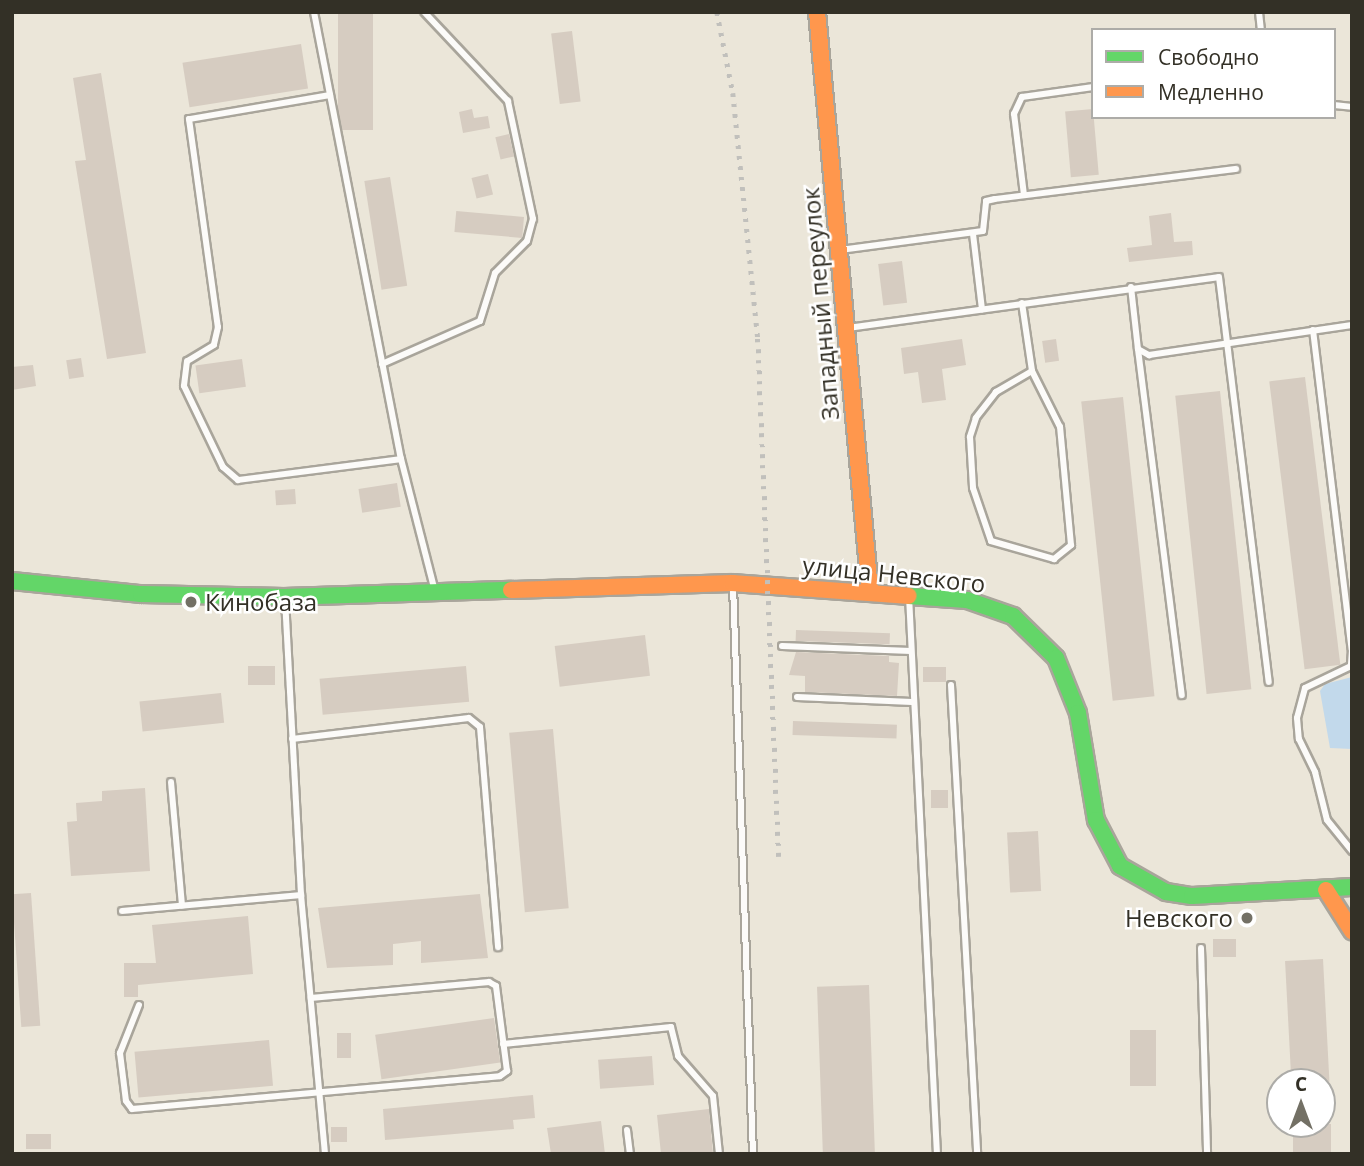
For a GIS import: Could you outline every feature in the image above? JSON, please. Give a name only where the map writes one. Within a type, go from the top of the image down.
[{"type":"main road","name":"Западный переулок","points":[[817,12],[870,591]]},
{"type":"main road","name":"улица Невского","points":[[12,581],[141,594],[284,597],[733,583],[909,594],[994,608],[1013,616],[1047,645],[1072,693],[1096,820],[1120,866],[1166,892],[1192,896],[1352,887]]},
{"type":"main road","points":[[1326,890],[1352,931]]},
{"type":"lane","points":[[314,12],[401,460],[436,593]]},
{"type":"lane","points":[[382,364],[480,321],[495,274],[527,241],[533,219],[508,101],[424,12]]},
{"type":"lane","points":[[1024,195],[1014,114],[1022,97],[1091,87]]},
{"type":"lane","points":[[330,95],[189,119],[219,327],[214,345],[187,361],[184,386],[223,467],[238,480],[401,460]]},
{"type":"lane","points":[[838,250],[973,234],[986,223],[986,201],[1236,169]]},
{"type":"lane","points":[[973,234],[982,309]]},
{"type":"lane","points":[[845,328],[1219,277],[1269,682]]},
{"type":"lane","points":[[1131,287],[1182,695]]},
{"type":"lane","points":[[1022,303],[1032,371],[1060,427],[1071,545],[1054,559],[990,541],[973,488],[970,437],[976,418],[996,392],[1032,371]]},
{"type":"lane","points":[[1138,349],[1149,355],[1352,325]]},
{"type":"lane","points":[[1313,330],[1352,650],[1351,666],[1305,688],[1297,718],[1299,739],[1315,772],[1327,820],[1336,838],[1352,851]]},
{"type":"lane","points":[[733,583],[753,1154]]},
{"type":"lane","points":[[909,594],[912,702],[937,1154]]},
{"type":"lane","points":[[284,597],[301,895],[325,1154]]},
{"type":"lane","points":[[782,646],[911,651]]},
{"type":"lane","points":[[951,685],[977,1154]]},
{"type":"lane","points":[[797,697],[912,702]]},
{"type":"lane","points":[[292,739],[469,718],[480,727],[498,947]]},
{"type":"lane","points":[[171,782],[182,906]]},
{"type":"lane","points":[[122,911],[301,895]]},
{"type":"lane","points":[[1201,948],[1207,1154]]},
{"type":"lane","points":[[139,1006],[120,1053],[126,1101],[132,1110],[500,1076],[507,1071],[496,986],[489,982],[311,998]]},
{"type":"lane","points":[[503,1044],[671,1027],[678,1056],[713,1096],[719,1154]]},
{"type":"lane","points":[[627,1130],[630,1154]]},
{"type":"water","points":[[1352,677],[1352,749],[1330,748],[1320,691],[1325,684]]},
{"type":"building","points":[[338,12],[373,12],[373,130],[338,130]]},
{"type":"building","points":[[572,31],[581,101],[560,104],[551,34]]},
{"type":"building","points":[[301,44],[308,88],[190,107],[182,63]]},
{"type":"building","points":[[101,73],[146,353],[107,359],[75,161],[86,160],[73,78]]},
{"type":"building","points":[[472,109],[474,118],[488,116],[490,128],[463,133],[459,112]]},
{"type":"building","points":[[1091,109],[1099,175],[1071,177],[1065,111]]},
{"type":"building","points":[[509,134],[514,156],[501,160],[495,137]]},
{"type":"building","points":[[488,174],[493,194],[477,198],[472,178]]},
{"type":"building","points":[[390,177],[407,286],[382,290],[364,181]]},
{"type":"building","points":[[456,211],[524,217],[522,238],[454,232]]},
{"type":"building","points":[[1171,213],[1174,242],[1192,241],[1193,255],[1129,262],[1127,248],[1152,245],[1149,216]]},
{"type":"building","points":[[902,261],[907,303],[883,306],[878,264]]},
{"type":"building","points":[[962,339],[966,365],[942,369],[946,400],[922,403],[918,372],[904,374],[901,348]]},
{"type":"building","points":[[1056,339],[1059,361],[1045,363],[1042,341]]},
{"type":"building","points":[[81,358],[84,377],[69,379],[66,360]]},
{"type":"building","points":[[242,359],[246,387],[199,393],[195,366]]},
{"type":"building","points":[[33,365],[36,386],[12,390],[12,367]]},
{"type":"building","points":[[1305,377],[1340,665],[1305,669],[1269,381]]},
{"type":"building","points":[[1220,391],[1251,689],[1207,694],[1175,396]]},
{"type":"building","points":[[1123,397],[1154,696],[1113,701],[1081,401]]},
{"type":"building","points":[[397,483],[401,507],[362,513],[358,489]]},
{"type":"building","points":[[295,489],[296,504],[276,505],[275,490]]},
{"type":"building","points":[[796,630],[890,633],[890,644],[796,641]]},
{"type":"building","points":[[645,635],[650,676],[560,687],[555,646]]},
{"type":"building","points":[[796,652],[889,656],[889,662],[899,663],[897,696],[805,692],[805,676],[789,675]]},
{"type":"building","points":[[248,666],[275,666],[275,685],[248,685]]},
{"type":"building","points":[[466,666],[469,702],[323,715],[320,679]]},
{"type":"building","points":[[923,667],[946,667],[946,682],[923,682]]},
{"type":"building","points":[[221,693],[224,723],[143,731],[139,702]]},
{"type":"building","points":[[793,721],[897,725],[896,739],[793,735]]},
{"type":"building","points":[[553,729],[569,908],[525,912],[509,733]]},
{"type":"building","points":[[145,788],[150,871],[71,876],[67,822],[77,821],[76,803],[102,801],[102,791]]},
{"type":"building","points":[[931,790],[948,790],[948,808],[931,808]]},
{"type":"building","points":[[1038,831],[1041,891],[1010,893],[1007,833]]},
{"type":"building","points":[[31,893],[40,1026],[21,1027],[12,894]]},
{"type":"building","points":[[480,894],[488,958],[421,963],[421,941],[393,944],[393,965],[327,968],[318,908]]},
{"type":"building","points":[[248,916],[253,974],[138,985],[138,997],[124,997],[124,963],[156,963],[152,925]]},
{"type":"building","points":[[1213,939],[1236,939],[1236,957],[1213,957]]},
{"type":"building","points":[[1323,959],[1329,1068],[1291,1068],[1285,961]]},
{"type":"building","points":[[869,985],[875,1154],[823,1154],[817,987]]},
{"type":"building","points":[[494,1018],[500,1063],[381,1079],[375,1035]]},
{"type":"building","points":[[1130,1030],[1156,1030],[1156,1086],[1130,1086]]},
{"type":"building","points":[[337,1033],[351,1033],[351,1058],[337,1058]]},
{"type":"building","points":[[269,1040],[273,1086],[139,1098],[135,1052]]},
{"type":"building","points":[[652,1056],[654,1085],[600,1089],[598,1060]]},
{"type":"building","points":[[533,1095],[535,1118],[513,1120],[514,1129],[385,1140],[383,1109]]},
{"type":"building","points":[[709,1109],[713,1154],[661,1154],[657,1115]]},
{"type":"building","points":[[601,1121],[605,1154],[551,1154],[547,1128]]},
{"type":"building","points":[[331,1127],[347,1127],[347,1142],[331,1142]]},
{"type":"building","points":[[26,1134],[51,1134],[51,1149],[26,1149]]},
{"type":"building","points":[[1293,1138],[1331,1138],[1331,1154],[1293,1154]]},
{"type":"railway","points":[[717,12],[733,93],[758,339],[779,862]]},
{"type":"traffic: fast","points":[[12,581],[141,594],[284,597],[511,590]]},
{"type":"traffic: fast","points":[[909,596],[967,600],[1013,616],[1056,658],[1078,713],[1096,820],[1120,866],[1166,892],[1192,896],[1352,887]]},
{"type":"traffic: slow","points":[[817,12],[870,591]]},
{"type":"traffic: slow","points":[[511,590],[733,583],[909,596]]},
{"type":"traffic: slow","points":[[1326,890],[1352,931]]},
{"type":"place","name":"Кинобаза","points":[[191,602]]},
{"type":"place","name":"Невского","points":[[1247,918]]}]
